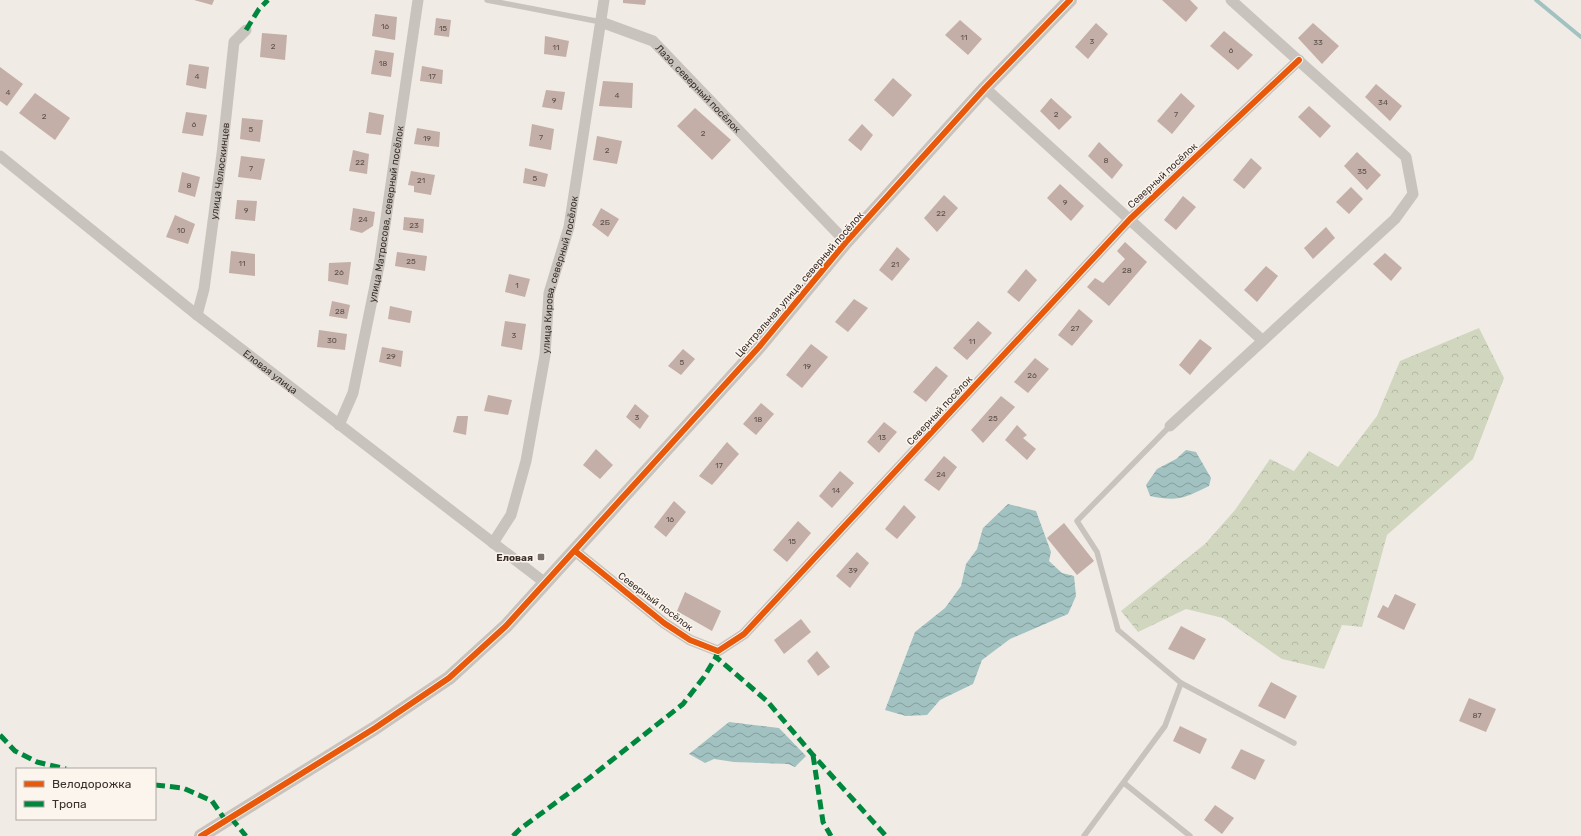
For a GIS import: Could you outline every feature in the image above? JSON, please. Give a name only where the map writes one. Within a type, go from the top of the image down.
[{"type":"street","name":"улица Матросова, северный посёлок","points":[[339,425],[353,393],[379,266],[418,0]]},
{"type":"street","name":"улица Кирова, северный посёлок","points":[[493,543],[511,515],[526,461],[545,355],[549,293],[569,227],[604,0]]},
{"type":"street","name":"Центральная улица, северный посёлок","points":[[201,836],[375,728],[449,678],[506,626],[544,582],[575,551],[759,347],[846,242],[985,88],[1070,0]]},
{"type":"street","points":[[1170,426],[1262,340],[1396,219],[1413,194],[1406,156],[1231,0]]},
{"type":"street","name":"Лазо, северный посёлок","points":[[601,22],[653,41],[846,242]]},
{"type":"street","name":"улица Челюскинцев","points":[[197,314],[204,289],[222,154],[234,42],[246,30]]},
{"type":"street","name":"Северный посёлок","points":[[575,551],[664,623],[690,640],[718,651],[727,646],[749,628],[1130,219],[1299,60]]},
{"type":"street","points":[[985,88],[1262,340]]},
{"type":"street","name":"Еловая улица","points":[[0,156],[197,314],[544,582]]},
{"type":"lane","name":"Лазо, северный посёлок","points":[[487,0],[601,22]]},
{"type":"lane","points":[[1170,426],[1077,521],[1097,552],[1118,630],[1181,683],[1294,743]]},
{"type":"lane","points":[[1084,836],[1165,726],[1181,683]]},
{"type":"lane","points":[[1124,783],[1190,836]]},
{"type":"green space","points":[[1479,328],[1504,378],[1473,459],[1387,535],[1362,627],[1342,625],[1324,669],[1282,659],[1223,618],[1186,609],[1138,632],[1121,611],[1205,544],[1235,510],[1270,459],[1294,471],[1309,451],[1338,467],[1377,416],[1400,361]]},
{"type":"water","points":[[1186,450],[1196,452],[1211,478],[1209,486],[1181,498],[1168,499],[1150,496],[1146,485],[1157,469],[1176,459]]},
{"type":"water","points":[[1008,504],[1036,511],[1051,552],[1049,561],[1062,573],[1074,576],[1076,596],[1068,614],[1010,639],[982,660],[973,684],[940,700],[927,715],[906,716],[885,710],[915,632],[945,608],[961,586],[966,564],[977,549],[983,528]]},
{"type":"water","points":[[729,722],[779,728],[806,756],[795,767],[788,764],[734,762],[714,759],[705,763],[689,754]]},
{"type":"building","points":[[194,0],[214,0],[212,5]]},
{"type":"building","points":[[623,0],[646,0],[645,5],[623,3]]},
{"type":"building","points":[[1162,0],[1190,0],[1198,8],[1186,22]]},
{"type":"building","points":[[375,14],[397,17],[395,40],[372,36]]},
{"type":"building","points":[[436,18],[451,20],[449,37],[434,35]]},
{"type":"building","points":[[960,20],[982,39],[968,55],[945,35]]},
{"type":"building","points":[[1096,23],[1108,34],[1088,59],[1075,47]]},
{"type":"building","points":[[1313,23],[1339,46],[1322,64],[1298,38]]},
{"type":"building","points":[[1224,31],[1253,55],[1238,70],[1210,46]]},
{"type":"building","points":[[262,33],[287,35],[285,60],[260,57]]},
{"type":"building","points":[[545,36],[569,41],[566,57],[544,54]]},
{"type":"building","points":[[375,50],[394,53],[391,77],[371,74]]},
{"type":"building","points":[[189,64],[209,67],[206,89],[186,85]]},
{"type":"building","points":[[422,66],[443,70],[442,84],[420,81]]},
{"type":"building","points":[[0,67],[23,84],[7,106],[0,101]]},
{"type":"building","points":[[893,78],[912,95],[893,117],[874,100]]},
{"type":"building","points":[[603,81],[633,83],[632,108],[599,106]]},
{"type":"building","points":[[1376,84],[1402,106],[1390,121],[1365,97]]},
{"type":"building","points":[[546,90],[565,92],[562,110],[542,107]]},
{"type":"building","points":[[35,93],[70,118],[55,140],[19,113]]},
{"type":"building","points":[[1181,93],[1195,106],[1172,134],[1157,121]]},
{"type":"building","points":[[1051,98],[1072,117],[1059,130],[1040,111]]},
{"type":"building","points":[[1309,106],[1331,126],[1320,138],[1298,117]]},
{"type":"building","points":[[695,108],[731,140],[712,160],[677,126]]},
{"type":"building","points":[[186,112],[207,115],[203,136],[182,133]]},
{"type":"building","points":[[369,112],[384,115],[381,135],[366,133]]},
{"type":"building","points":[[242,118],[263,120],[260,142],[240,139]]},
{"type":"building","points":[[532,124],[554,129],[551,150],[529,146]]},
{"type":"building","points":[[862,124],[873,135],[861,151],[848,140]]},
{"type":"building","points":[[417,128],[440,132],[439,147],[414,144]]},
{"type":"building","points":[[597,136],[622,141],[617,164],[593,160]]},
{"type":"building","points":[[1099,142],[1123,165],[1112,179],[1088,156]]},
{"type":"building","points":[[353,150],[369,154],[367,174],[349,171]]},
{"type":"building","points":[[1357,152],[1381,175],[1367,190],[1344,166]]},
{"type":"building","points":[[241,156],[265,159],[261,180],[238,177]]},
{"type":"building","points":[[1251,158],[1262,168],[1244,189],[1233,180]]},
{"type":"building","points":[[525,168],[548,174],[545,187],[523,183]]},
{"type":"building","points":[[411,171],[435,175],[431,195],[414,192],[414,186],[408,185]]},
{"type":"building","points":[[182,172],[200,177],[195,197],[178,192]]},
{"type":"building","points":[[1060,184],[1084,206],[1071,221],[1047,198]]},
{"type":"building","points":[[1351,187],[1363,199],[1349,214],[1336,202]]},
{"type":"building","points":[[944,195],[958,208],[937,232],[924,218]]},
{"type":"building","points":[[1183,196],[1196,207],[1176,230],[1164,220]]},
{"type":"building","points":[[237,200],[257,201],[255,221],[235,219]]},
{"type":"building","points":[[353,208],[375,212],[373,226],[362,233],[350,230]]},
{"type":"building","points":[[601,208],[619,219],[608,237],[592,225]]},
{"type":"building","points":[[175,215],[195,224],[188,244],[166,237]]},
{"type":"building","points":[[404,217],[424,219],[423,233],[403,230]]},
{"type":"building","points":[[1326,227],[1335,238],[1313,259],[1304,248]]},
{"type":"building","points":[[1125,242],[1147,262],[1109,306],[1087,287],[1095,278],[1103,283],[1125,259],[1117,251]]},
{"type":"building","points":[[897,247],[910,259],[892,281],[879,270]]},
{"type":"building","points":[[231,251],[255,254],[255,276],[229,273]]},
{"type":"building","points":[[397,252],[427,256],[425,271],[395,266]]},
{"type":"building","points":[[1385,253],[1402,268],[1391,281],[1373,264]]},
{"type":"building","points":[[351,262],[348,285],[328,281],[329,263]]},
{"type":"building","points":[[1266,266],[1278,276],[1257,302],[1244,290]]},
{"type":"building","points":[[1026,269],[1037,280],[1019,302],[1007,292]]},
{"type":"building","points":[[509,274],[530,279],[525,297],[505,292]]},
{"type":"building","points":[[854,299],[868,308],[848,332],[835,322]]},
{"type":"building","points":[[332,301],[350,305],[347,319],[329,316]]},
{"type":"building","points":[[390,306],[412,311],[410,323],[388,319]]},
{"type":"building","points":[[1079,309],[1093,321],[1072,346],[1058,335]]},
{"type":"building","points":[[505,321],[526,324],[522,350],[501,346]]},
{"type":"building","points":[[978,321],[992,333],[967,360],[953,348]]},
{"type":"building","points":[[319,330],[347,334],[345,350],[317,347]]},
{"type":"building","points":[[1200,339],[1212,348],[1190,375],[1179,365]]},
{"type":"building","points":[[811,344],[828,357],[802,388],[786,375]]},
{"type":"building","points":[[382,347],[403,351],[401,367],[379,362]]},
{"type":"building","points":[[683,349],[695,359],[681,375],[668,366]]},
{"type":"building","points":[[1035,358],[1049,369],[1028,393],[1014,382]]},
{"type":"building","points":[[936,366],[948,376],[926,402],[913,392]]},
{"type":"building","points":[[488,395],[512,400],[508,415],[484,411]]},
{"type":"building","points":[[1001,396],[1015,407],[983,443],[971,430]]},
{"type":"building","points":[[761,403],[774,414],[756,435],[743,424]]},
{"type":"building","points":[[635,404],[649,416],[640,429],[626,417]]},
{"type":"building","points":[[457,416],[468,416],[466,435],[453,432]]},
{"type":"building","points":[[884,422],[897,432],[879,453],[867,442]]},
{"type":"building","points":[[1017,425],[1027,435],[1023,438],[1036,449],[1027,460],[1005,440]]},
{"type":"building","points":[[727,442],[739,454],[712,485],[699,476]]},
{"type":"building","points":[[596,449],[613,465],[600,479],[583,465]]},
{"type":"building","points":[[944,456],[957,467],[939,491],[924,480]]},
{"type":"building","points":[[840,471],[854,483],[832,508],[819,496]]},
{"type":"building","points":[[674,501],[686,512],[666,537],[654,527]]},
{"type":"building","points":[[904,505],[916,517],[897,539],[885,529]]},
{"type":"building","points":[[798,521],[811,533],[787,562],[773,550]]},
{"type":"building","points":[[1064,523],[1094,561],[1077,575],[1047,538]]},
{"type":"building","points":[[857,552],[869,563],[850,588],[836,576]]},
{"type":"building","points":[[685,592],[721,611],[712,631],[677,611]]},
{"type":"building","points":[[1395,594],[1416,604],[1404,630],[1377,617],[1383,605],[1388,608]]},
{"type":"building","points":[[801,619],[811,632],[784,654],[774,640]]},
{"type":"building","points":[[1181,626],[1206,639],[1194,660],[1168,649]]},
{"type":"building","points":[[817,651],[830,667],[818,676],[807,661]]},
{"type":"building","points":[[1271,682],[1297,696],[1285,719],[1258,706]]},
{"type":"building","points":[[1469,698],[1496,709],[1486,732],[1459,721]]},
{"type":"building","points":[[1180,726],[1207,739],[1200,754],[1173,741]]},
{"type":"building","points":[[1241,749],[1265,760],[1255,780],[1231,768]]},
{"type":"building","points":[[1215,805],[1234,818],[1222,834],[1204,820]]},
{"type":"waterway","points":[[1536,0],[1581,37]]},
{"type":"marked path","points":[[246,30],[259,9],[268,0]]},
{"type":"marked path","points":[[717,653],[716,657],[767,701],[813,755],[886,836]]},
{"type":"marked path","points":[[513,836],[520,829],[588,779],[683,704],[704,677],[716,657]]},
{"type":"marked path","points":[[0,735],[15,751],[37,762],[62,768]]},
{"type":"marked path","points":[[813,755],[823,822],[831,836]]},
{"type":"marked path","points":[[156,785],[183,788],[212,801],[226,821]]},
{"type":"marked path","points":[[231,818],[246,836]]},
{"type":"cycle path","points":[[201,836],[375,728],[449,678],[506,626],[759,347],[846,242],[985,88],[1070,0]]},
{"type":"cycle path","points":[[575,551],[664,623],[690,640],[718,651],[744,634],[1130,219],[1299,60]]},
{"type":"place","name":"Еловая","points":[[541,557]]}]
